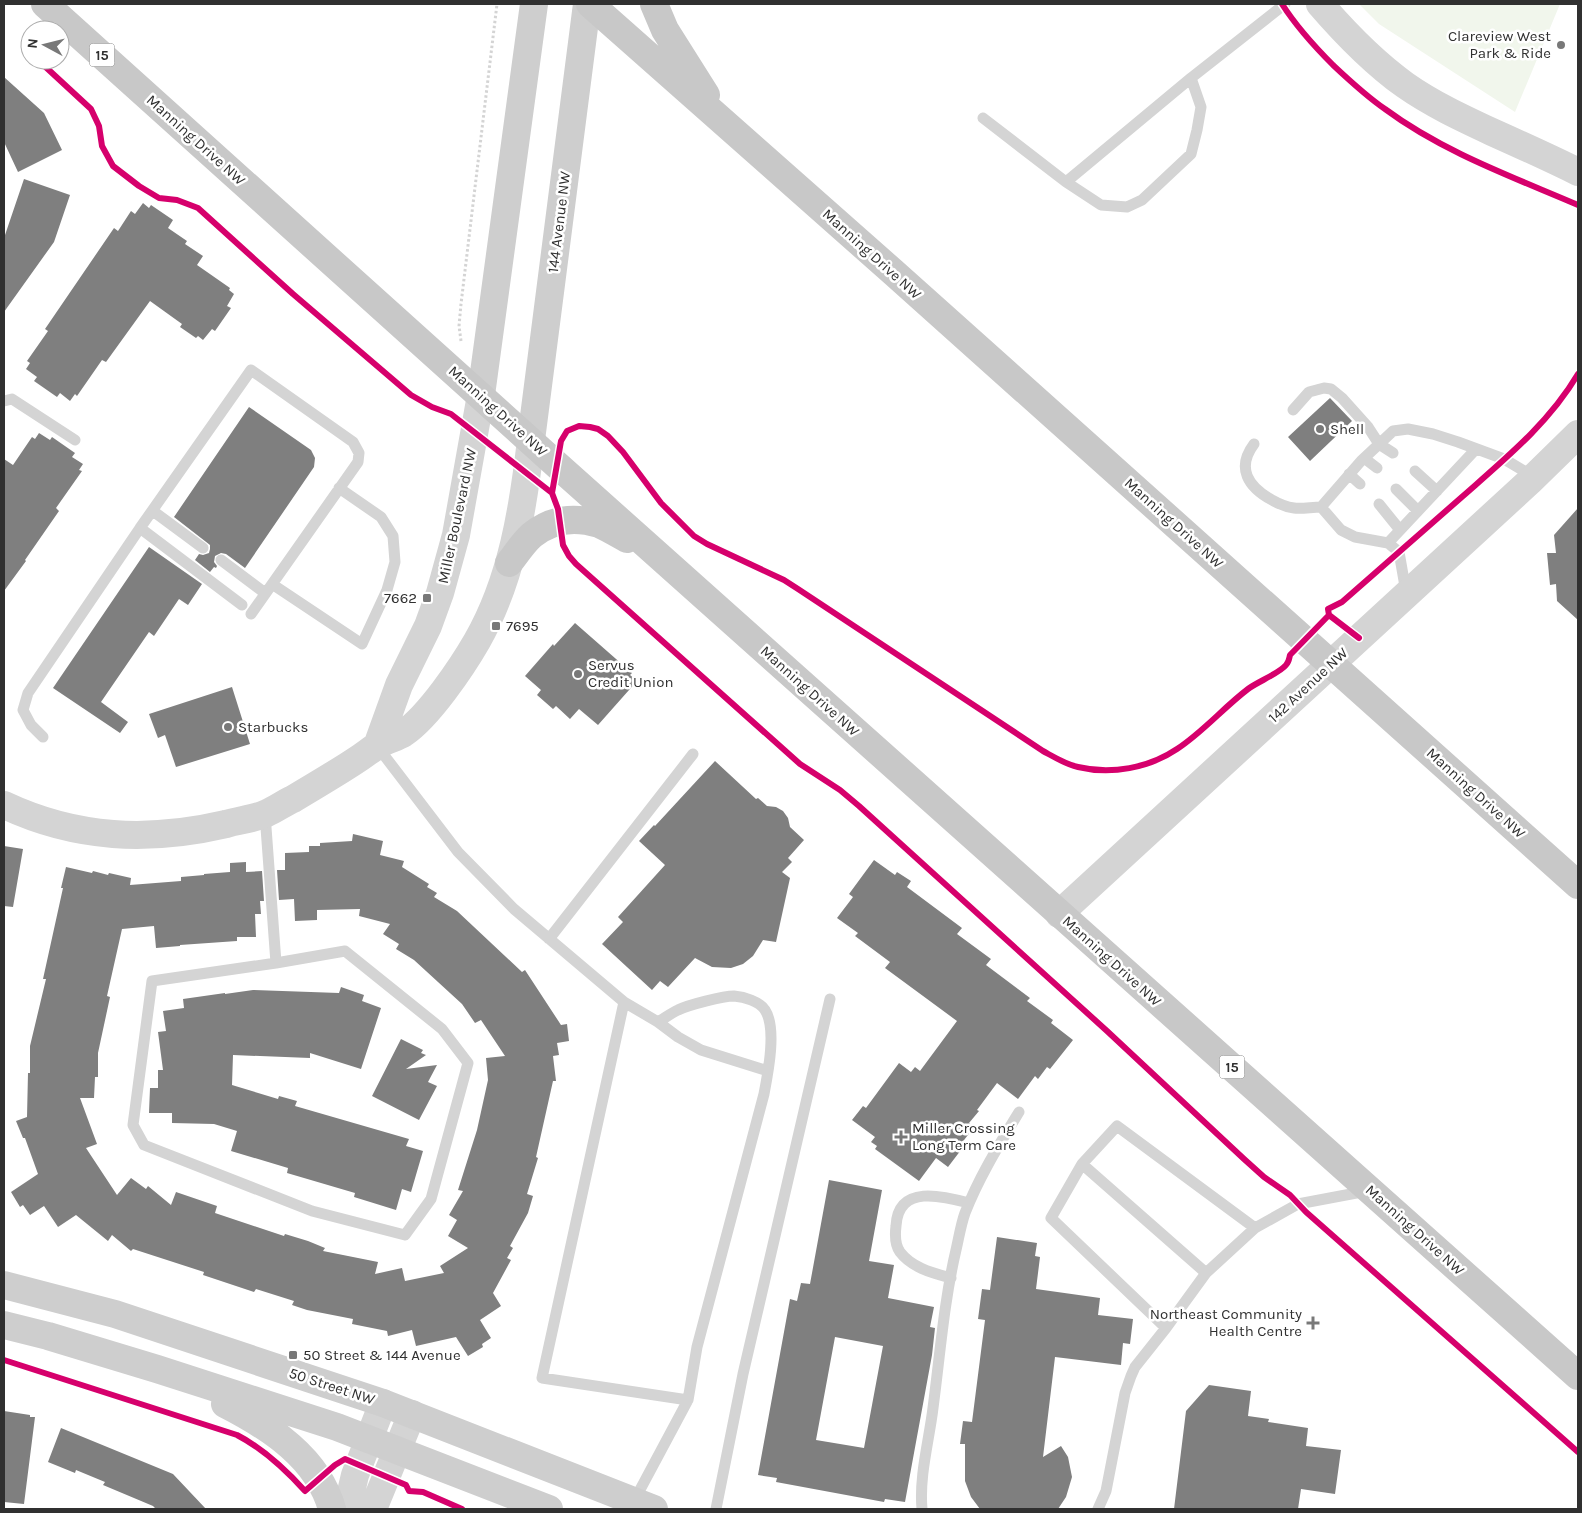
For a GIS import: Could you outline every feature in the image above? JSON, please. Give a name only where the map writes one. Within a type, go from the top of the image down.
[{"type":"main road","name":"Manning Drive NW","points":[[45,4],[1059,914],[1578,1376]]},
{"type":"main road","points":[[480,394],[534,4]]},
{"type":"main road","name":"Manning Drive NW","points":[[588,4],[723,122],[1578,885]]},
{"type":"main road","name":"144 Avenue NW","points":[[531,440],[588,4]]},
{"type":"main road","points":[[654,4],[665,30],[723,122]]},
{"type":"main road","points":[[509,563],[530,537],[560,520],[576,520],[598,524],[659,556]]},
{"type":"main road","name":"50 Street NW","points":[[4,1285],[115,1314],[383,1403],[644,1505]]},
{"type":"main road","points":[[4,1325],[48,1336],[157,1369],[337,1427],[549,1509]]},
{"type":"main road","points":[[157,1369],[247,1415],[271,1430],[310,1466],[326,1492],[332,1509]]},
{"type":"street","points":[[1320,4],[1365,52],[1405,84],[1464,119],[1578,172]]},
{"type":"street","name":"Miller Boulevard NW","points":[[377,746],[399,685],[428,626],[440,593],[456,535],[480,394]]},
{"type":"street","name":"142 Avenue NW","points":[[1059,914],[1332,664],[1578,434]]},
{"type":"street","points":[[4,805],[41,821],[90,832],[116,835],[175,833],[211,827],[265,814],[337,773],[377,746],[404,733],[421,718],[457,672],[477,641],[492,610],[509,563],[516,536],[531,440]]},
{"type":"street","points":[[347,1509],[355,1475],[383,1403]]},
{"type":"street","points":[[373,1509],[412,1414]]},
{"type":"lane","points":[[1066,182],[1191,78],[1285,4]]},
{"type":"lane","points":[[983,118],[1066,182],[1101,205],[1127,207],[1142,200],[1191,154],[1201,107],[1191,78]]},
{"type":"lane","points":[[43,737],[31,725],[23,710],[28,693],[140,528],[251,370],[353,442],[358,453],[358,462],[251,614]]},
{"type":"lane","points":[[1293,410],[1309,392],[1324,388],[1331,389],[1342,398],[1368,427],[1380,444],[1393,453]]},
{"type":"lane","points":[[4,401],[12,399],[75,440]]},
{"type":"lane","points":[[1254,444],[1248,452],[1246,461],[1246,474],[1253,486],[1262,494],[1281,505],[1293,508],[1321,507],[1364,458],[1393,432],[1408,429],[1433,434],[1504,459],[1534,477]]},
{"type":"lane","points":[[1388,543],[1476,449]]},
{"type":"lane","points":[[1364,458],[1377,468]]},
{"type":"lane","points":[[1415,471],[1437,490]]},
{"type":"lane","points":[[1349,474],[1360,484]]},
{"type":"lane","points":[[221,560],[362,644],[387,590],[395,562],[393,536],[381,517],[339,488]]},
{"type":"lane","points":[[1396,489],[1418,511]]},
{"type":"lane","points":[[1379,504],[1400,530]]},
{"type":"lane","points":[[1321,507],[1341,530],[1355,536],[1388,543],[1399,552],[1406,594]]},
{"type":"lane","points":[[153,511],[203,548]]},
{"type":"lane","points":[[140,528],[242,605]]},
{"type":"lane","points":[[377,746],[458,852],[514,909],[624,1002],[701,1050],[768,1071]]},
{"type":"lane","points":[[549,939],[693,754]]},
{"type":"lane","points":[[265,814],[276,963]]},
{"type":"lane","points":[[345,951],[442,1029],[468,1063],[430,1199],[405,1234],[312,1210],[144,1145],[133,1125],[152,981],[276,963],[345,951]]},
{"type":"lane","points":[[644,1505],[688,1400],[697,1347],[764,1094],[770,1059],[770,1027],[765,1010],[754,1001],[733,996],[708,1001],[679,1009],[658,1022]]},
{"type":"lane","points":[[716,1509],[743,1374],[830,999]]},
{"type":"lane","points":[[624,1002],[542,1378],[688,1400]]},
{"type":"lane","points":[[922,1509],[923,1475],[951,1278],[964,1214],[982,1173],[1019,1112]]},
{"type":"lane","points":[[1166,1328],[1051,1218],[1082,1164],[1117,1126],[1255,1228]]},
{"type":"lane","points":[[1082,1164],[1206,1273]]},
{"type":"lane","points":[[1098,1509],[1106,1491],[1123,1401],[1133,1371],[1206,1273],[1255,1228],[1298,1204],[1371,1190]]},
{"type":"lane","points":[[951,1278],[928,1271],[912,1263],[900,1252],[896,1241],[896,1224],[900,1212],[908,1201],[921,1196],[933,1195],[970,1203]]},
{"type":"path","points":[[461,341],[459,326],[462,295],[497,4]]},
{"type":"shaded area","points":[[1359,4],[1560,4],[1515,112],[1379,24]]},
{"type":"building","points":[[4,77],[44,113],[62,150],[18,172],[4,142]]},
{"type":"building","points":[[24,179],[70,195],[54,242],[4,312],[4,238]]},
{"type":"building","points":[[143,203],[149,208],[151,205],[173,220],[168,228],[187,241],[185,244],[203,256],[197,265],[230,288],[229,290],[234,294],[227,306],[231,308],[215,331],[212,329],[203,340],[198,336],[196,338],[180,327],[182,324],[150,301],[106,362],[102,360],[77,396],[75,394],[70,401],[60,393],[57,397],[34,381],[37,377],[26,369],[30,363],[27,361],[48,331],[45,329],[114,228],[118,231],[131,211],[135,214]]},
{"type":"building","name":"Shell","points":[[1330,398],[1352,421],[1310,461],[1288,437]]},
{"type":"building","points":[[249,407],[311,450],[315,458],[314,467],[245,568],[226,554],[221,553],[215,556],[214,562],[217,566],[210,572],[195,560],[199,554],[209,553],[210,545],[174,517]]},
{"type":"building","points":[[39,433],[50,440],[52,437],[75,453],[72,457],[83,464],[79,470],[82,471],[56,508],[59,511],[4,591],[4,459],[13,465],[32,437],[35,439]]},
{"type":"building","points":[[1578,508],[1578,620],[1557,601],[1556,584],[1550,585],[1547,553],[1556,553],[1554,535]]},
{"type":"building","points":[[149,547],[202,584],[188,605],[179,599],[154,636],[149,632],[101,702],[128,722],[120,733],[53,688]]},
{"type":"building","name":"Servus Credit Union","points":[[575,623],[632,673],[630,675],[637,681],[598,725],[579,709],[570,719],[556,706],[553,709],[537,695],[541,690],[525,676],[553,644],[554,646]]},
{"type":"building","points":[[232,687],[250,744],[176,767],[165,735],[158,738],[149,714]]},
{"type":"building","points":[[715,761],[756,799],[758,798],[767,806],[776,807],[783,811],[788,818],[790,827],[804,840],[788,858],[792,862],[782,872],[790,878],[776,942],[763,940],[753,956],[743,964],[731,968],[712,967],[695,958],[668,987],[660,981],[652,990],[602,944],[623,922],[618,917],[665,865],[639,841]]},
{"type":"building","points":[[353,834],[383,841],[380,855],[404,861],[402,867],[429,884],[427,887],[437,893],[434,897],[457,911],[522,972],[525,970],[561,1025],[567,1024],[569,1041],[557,1043],[559,1055],[553,1056],[556,1081],[553,1081],[536,1157],[538,1158],[527,1194],[533,1196],[528,1213],[510,1246],[513,1248],[507,1258],[511,1260],[493,1293],[501,1306],[480,1320],[491,1338],[482,1344],[483,1347],[468,1356],[456,1337],[416,1346],[412,1330],[388,1336],[387,1331],[352,1324],[353,1319],[307,1310],[292,1305],[294,1301],[256,1289],[254,1292],[203,1275],[204,1272],[133,1249],[131,1251],[112,1235],[108,1241],[76,1215],[58,1227],[44,1206],[30,1215],[23,1205],[20,1207],[11,1192],[38,1174],[25,1138],[23,1138],[16,1121],[27,1117],[30,1046],[46,979],[43,979],[66,867],[92,873],[93,871],[108,875],[109,873],[131,878],[130,885],[181,881],[181,877],[230,872],[230,863],[246,862],[246,872],[262,871],[264,901],[260,901],[261,914],[255,914],[256,937],[237,937],[237,941],[156,948],[154,926],[122,929],[107,996],[110,997],[98,1053],[98,1077],[95,1077],[94,1098],[80,1098],[97,1144],[86,1148],[117,1195],[131,1178],[146,1189],[148,1186],[171,1205],[176,1192],[217,1206],[215,1213],[284,1236],[285,1234],[308,1241],[325,1248],[323,1251],[378,1262],[375,1274],[402,1268],[405,1281],[444,1273],[440,1266],[468,1248],[448,1236],[457,1220],[449,1215],[463,1191],[458,1190],[477,1130],[488,1080],[486,1058],[505,1056],[481,1020],[475,1023],[462,1004],[414,960],[396,949],[399,944],[383,934],[390,924],[359,916],[360,909],[317,910],[317,920],[295,921],[294,899],[279,900],[277,870],[285,870],[285,853],[309,852],[309,846],[320,846],[320,843],[352,841]]},
{"type":"building","points":[[4,846],[23,849],[13,907],[4,906]]},
{"type":"building","points":[[874,860],[895,875],[897,872],[911,881],[907,887],[962,928],[957,934],[991,959],[986,965],[1030,998],[1027,1001],[1053,1020],[1051,1023],[1073,1040],[1050,1069],[1047,1067],[1038,1079],[1035,1076],[1018,1099],[997,1083],[969,1123],[974,1127],[961,1144],[964,1146],[948,1167],[936,1158],[919,1181],[875,1149],[877,1146],[871,1142],[875,1137],[852,1120],[863,1106],[866,1108],[899,1063],[911,1072],[915,1067],[920,1071],[957,1021],[885,968],[890,962],[855,936],[858,933],[837,918],[853,897],[849,894]]},
{"type":"building","points":[[341,987],[364,995],[362,1001],[381,1008],[361,1069],[310,1053],[310,1058],[233,1055],[232,1085],[278,1099],[279,1096],[297,1101],[295,1106],[409,1139],[406,1146],[423,1151],[411,1192],[402,1189],[396,1210],[354,1197],[355,1193],[287,1173],[288,1168],[231,1151],[237,1131],[214,1124],[172,1123],[172,1113],[149,1113],[150,1088],[158,1088],[158,1070],[163,1070],[158,1032],[166,1031],[163,1011],[184,1008],[183,999],[225,993],[253,990],[339,993]]},
{"type":"building","points":[[401,1039],[423,1050],[421,1053],[426,1055],[406,1069],[437,1065],[428,1082],[437,1086],[419,1120],[372,1096]]},
{"type":"building","points":[[829,1180],[882,1190],[869,1261],[894,1265],[888,1298],[934,1307],[930,1327],[935,1328],[932,1355],[905,1502],[885,1499],[884,1502],[776,1482],[777,1478],[758,1475],[790,1299],[797,1301],[801,1283],[810,1284]],"holes":[[[835,1337],[883,1346],[864,1448],[816,1440]]]},
{"type":"building","points":[[997,1237],[1037,1243],[1035,1256],[1040,1257],[1036,1289],[1100,1298],[1098,1315],[1133,1319],[1130,1344],[1123,1343],[1121,1365],[1055,1357],[1043,1457],[1061,1446],[1068,1457],[1072,1477],[1066,1497],[1058,1509],[980,1509],[971,1497],[965,1481],[965,1444],[960,1444],[963,1421],[972,1422],[985,1320],[978,1319],[982,1289],[990,1290]]},
{"type":"building","points":[[1209,1385],[1251,1391],[1248,1416],[1269,1419],[1268,1422],[1308,1428],[1306,1446],[1341,1450],[1335,1494],[1301,1489],[1298,1509],[1174,1509],[1186,1411]]},
{"type":"building","points":[[4,1411],[35,1417],[24,1504],[4,1502]]},
{"type":"building","points":[[61,1428],[173,1474],[206,1509],[156,1509],[103,1485],[105,1482],[76,1470],[75,1473],[48,1462]]},
{"type":"cycle path","points":[[1282,4],[1306,36],[1333,65],[1371,99],[1407,124],[1479,163],[1578,205]]},
{"type":"cycle path","points":[[49,70],[91,109],[99,126],[102,146],[113,166],[139,186],[159,198],[177,200],[198,208],[293,294],[411,395],[432,407],[451,414],[552,493],[558,509],[563,545],[576,564],[800,764],[840,790],[859,806],[1107,1031],[1264,1177],[1290,1195],[1306,1212],[1578,1452]]},
{"type":"cycle path","points":[[1329,615],[1328,609],[1342,602],[1495,468],[1525,439],[1554,409],[1578,374]]},
{"type":"cycle path","points":[[552,493],[561,441],[567,431],[579,426],[598,429],[608,436],[623,452],[661,503],[694,536],[784,580],[1043,751],[1078,767],[1116,770],[1142,765],[1166,756],[1196,735],[1248,689],[1283,668],[1288,663],[1290,655],[1329,615],[1359,638]]},
{"type":"cycle path","points":[[4,1360],[237,1435],[274,1460],[305,1491],[335,1465],[345,1459],[406,1485],[409,1491],[423,1492],[462,1509]]},
{"type":"place","name":"Clareview West Park & Ride","points":[[1561,45]]},
{"type":"place","name":"Shell","points":[[1320,429]]},
{"type":"place","name":"7662","points":[[427,598]]},
{"type":"place","name":"7695","points":[[496,626]]},
{"type":"place","name":"Servus Credit Union","points":[[578,674]]},
{"type":"place","name":"Starbucks","points":[[228,727]]},
{"type":"place","name":"Miller Crossing Long Term Care","points":[[901,1137]]},
{"type":"place","name":"Northeast Community Health Centre","points":[[1313,1323]]},
{"type":"place","name":"50 Street & 144 Avenue","points":[[293,1355]]}]
